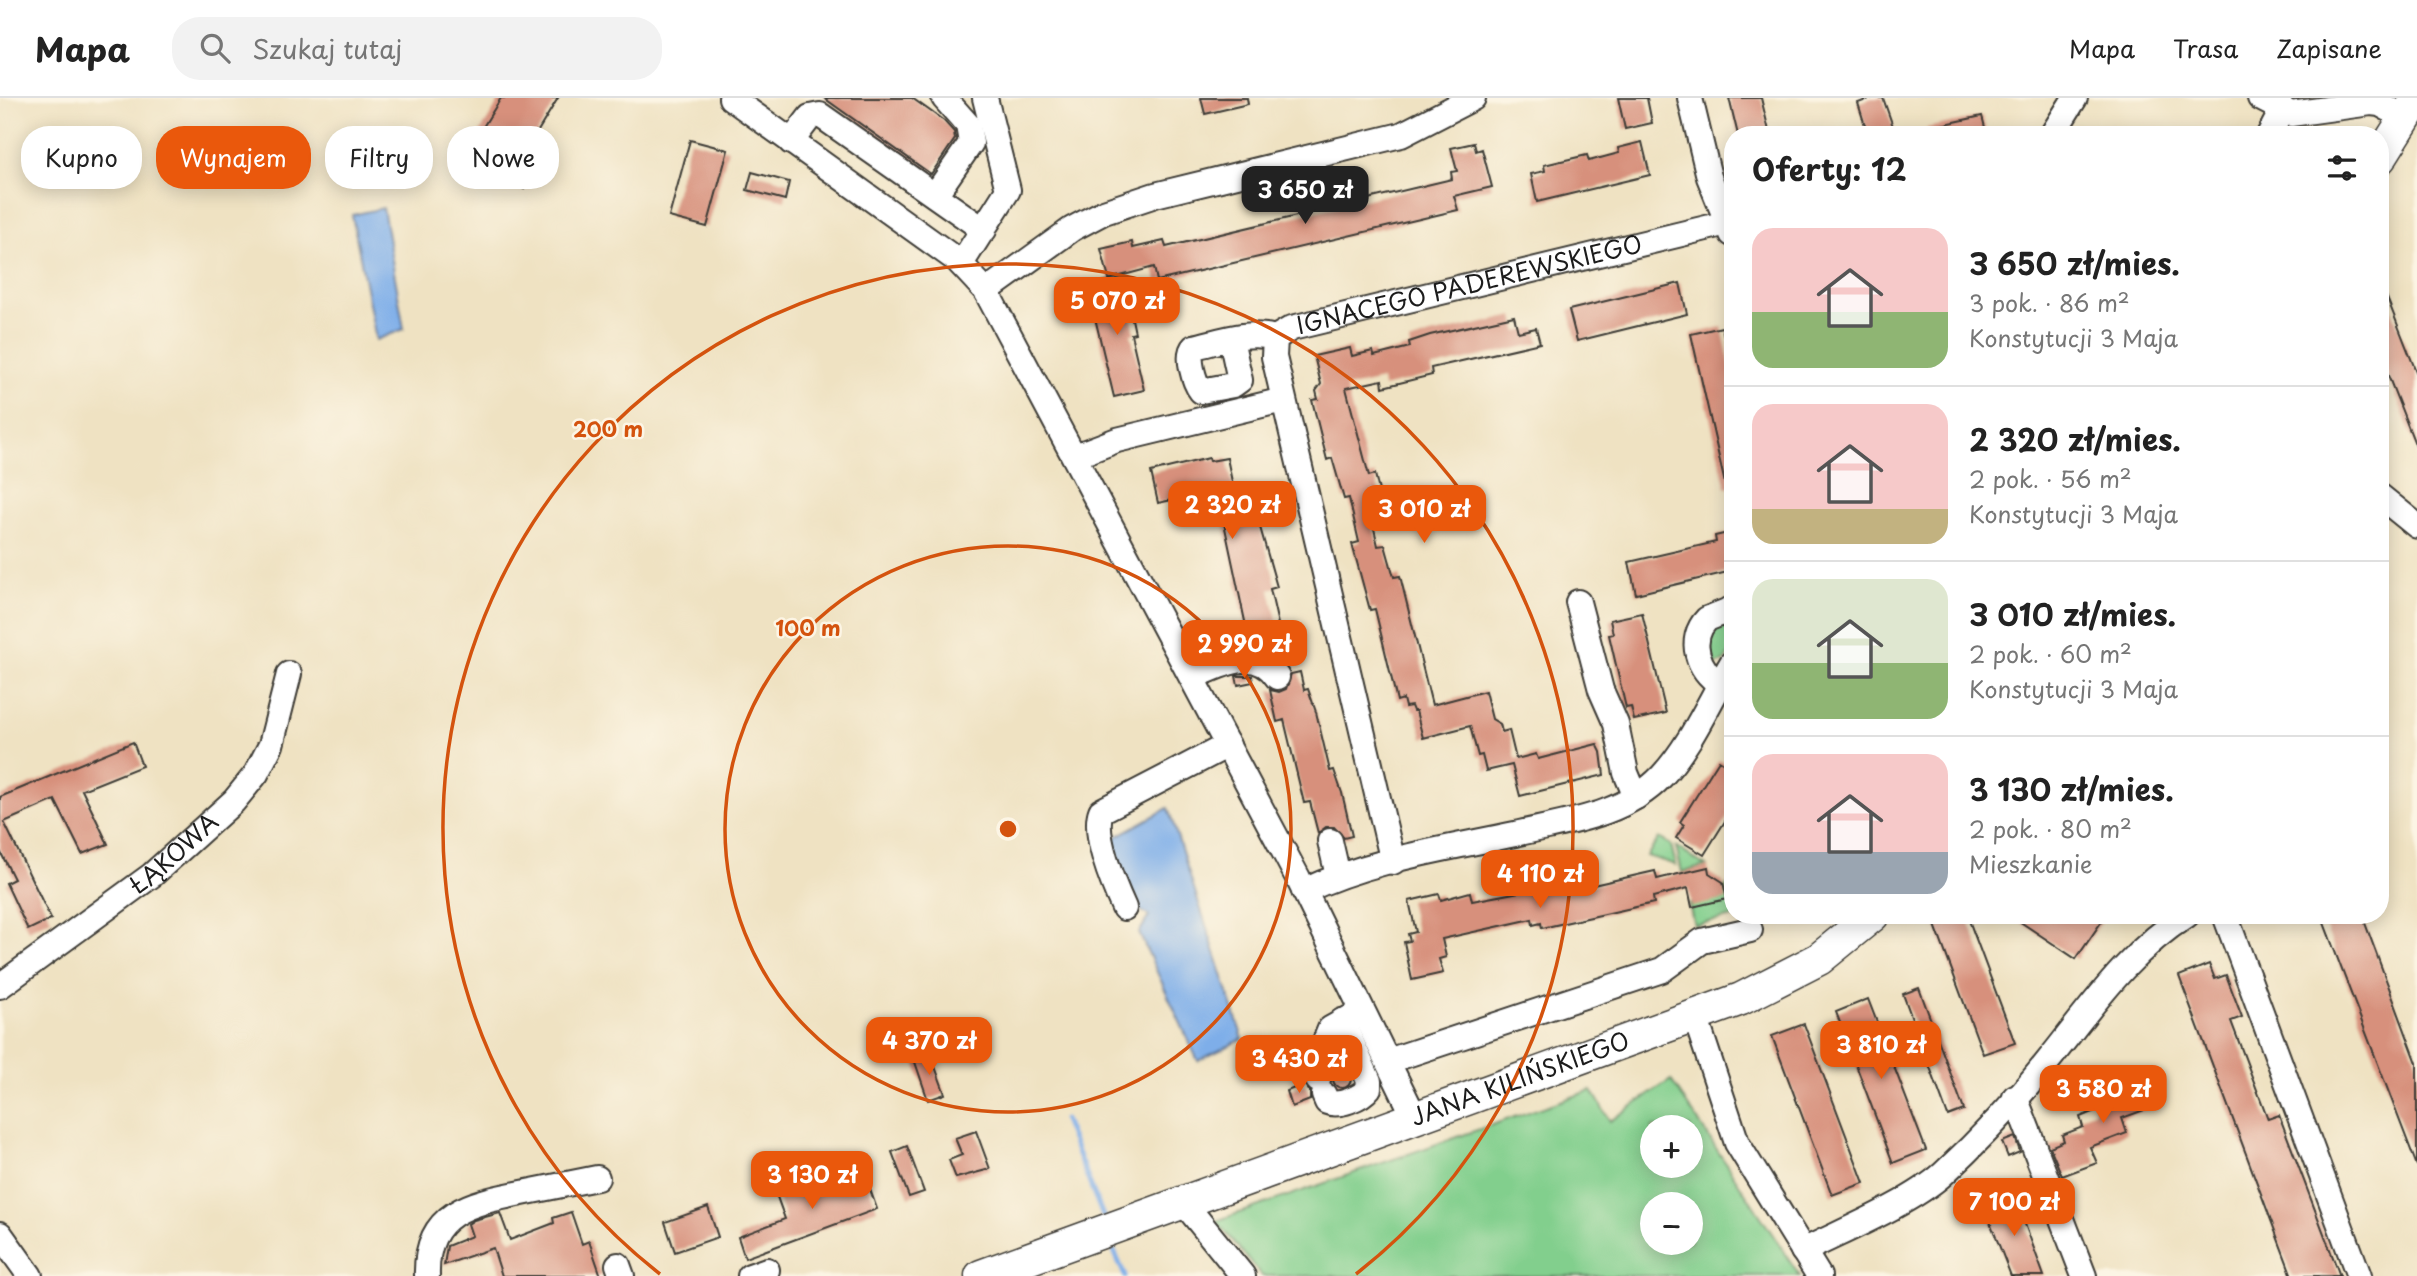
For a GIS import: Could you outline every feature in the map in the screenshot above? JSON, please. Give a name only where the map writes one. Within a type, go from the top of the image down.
[{"type":"main road","points":[[2389,143],[2411,108]]},
{"type":"main road","name":"JANA KILIŃSKIEGO","points":[[981,1276],[1695,1016],[1775,984],[1819,959],[1862,924]]},
{"type":"street","points":[[731,98],[765,110],[791,142],[961,264],[986,291],[1193,677],[1304,891],[1353,1016],[1368,1081],[1368,1088],[1362,1095],[1337,1104],[1327,1102],[1316,1063],[1327,1033],[1353,1016]]},
{"type":"street","points":[[934,195],[971,143],[968,125],[944,98]]},
{"type":"street","points":[[961,264],[1008,190],[985,98]]},
{"type":"street","points":[[986,291],[1072,229],[1104,212],[1155,195],[1382,140],[1417,128],[1472,98]]},
{"type":"street","name":"IGNACEGO PADEREWSKIEGO","points":[[1690,98],[1709,177],[1724,213]]},
{"type":"street","points":[[2058,126],[2075,98]]},
{"type":"street","points":[[2270,126],[2273,102],[2296,114],[2371,103],[2411,108]]},
{"type":"street","points":[[791,142],[810,117],[820,115],[984,230]]},
{"type":"street","name":"IGNACEGO PADEREWSKIEGO","points":[[1393,862],[1273,357],[1275,338],[1292,328],[1724,229]]},
{"type":"street","points":[[1231,339],[1257,334],[1275,338]]},
{"type":"street","points":[[1075,456],[1116,440],[1283,400]]},
{"type":"street","points":[[2389,503],[2417,526]]},
{"type":"street","points":[[1578,602],[1601,690],[1616,724],[1626,773],[1636,797]]},
{"type":"street","points":[[1724,612],[1707,619],[1697,638],[1702,667],[1724,673]]},
{"type":"street","points":[[1193,677],[1225,663],[1248,659],[1267,665],[1278,677]]},
{"type":"street","name":"ŁĄKOWA","points":[[0,986],[152,876],[234,801],[256,774],[271,745],[289,674]]},
{"type":"street","points":[[1304,891],[1338,876],[1586,818],[1613,809],[1636,797],[1672,763],[1724,677]]},
{"type":"street","points":[[1124,908],[1105,857],[1099,819],[1101,811],[1228,745]]},
{"type":"street","points":[[1330,841],[1338,876]]},
{"type":"street","points":[[1803,1251],[1919,1191],[1941,1176],[2015,1097],[2124,968],[2141,950],[2175,924]]},
{"type":"street","points":[[2228,924],[2359,1276]]},
{"type":"street","points":[[1388,1061],[1662,970],[1702,941],[1750,930]]},
{"type":"street","points":[[1353,1016],[1388,1061],[1415,1118]]},
{"type":"street","points":[[1695,1016],[1737,1143],[1819,1276]]},
{"type":"street","points":[[2015,1097],[2084,1276]]},
{"type":"street","points":[[427,1276],[430,1243],[439,1227],[455,1213],[485,1200],[597,1178]]},
{"type":"street","points":[[1184,1203],[1242,1276]]},
{"type":"street","points":[[0,1234],[30,1276]]},
{"type":"green space","points":[[1724,620],[1724,662],[1714,665],[1704,635]]},
{"type":"green space","points":[[1659,838],[1671,845],[1676,865],[1647,856]]},
{"type":"green space","points":[[1676,847],[1706,866],[1682,872]]},
{"type":"green space","points":[[1724,887],[1724,919],[1694,925],[1689,904]]},
{"type":"green space","points":[[1671,1080],[1694,1115],[1640,1115],[1640,1178],[1703,1178],[1703,1129],[1800,1276],[1262,1276],[1216,1221],[1592,1090],[1610,1121]]},
{"type":"water","points":[[383,208],[404,329],[376,340],[352,215]]},
{"type":"water","points":[[1168,808],[1243,1039],[1198,1061],[1139,933],[1149,916],[1137,908],[1110,840]]},
{"type":"building","points":[[501,98],[558,98],[541,126],[484,126]]},
{"type":"building","points":[[824,98],[912,98],[944,121],[954,132],[955,139],[931,174]]},
{"type":"building","points":[[1201,98],[1247,98],[1248,104],[1205,114]]},
{"type":"building","points":[[1618,98],[1647,98],[1652,123],[1625,129]]},
{"type":"building","points":[[1729,98],[1761,98],[1768,126],[1736,126]]},
{"type":"building","points":[[1872,98],[1883,98],[1893,126],[1865,126],[1858,103]]},
{"type":"building","points":[[1982,116],[1985,126],[1936,126]]},
{"type":"building","points":[[690,140],[728,150],[707,227],[669,217]]},
{"type":"building","points":[[1642,142],[1650,175],[1537,202],[1531,174],[1545,171],[1544,165],[1587,155],[1589,161],[1619,153],[1618,148]]},
{"type":"building","points":[[1474,143],[1476,151],[1482,149],[1492,187],[1454,196],[1458,210],[1157,281],[1154,267],[1109,279],[1101,249],[1132,242],[1133,248],[1164,241],[1166,247],[1452,179],[1451,172],[1457,171],[1451,148]]},
{"type":"building","points":[[752,172],[789,182],[785,200],[747,190]]},
{"type":"building","points":[[1123,277],[1135,333],[1131,334],[1144,390],[1114,397],[1089,293],[1104,289],[1102,282]]},
{"type":"building","points":[[1680,283],[1687,314],[1577,341],[1569,310]]},
{"type":"building","points":[[2389,303],[2417,374],[2417,449],[2389,378]]},
{"type":"building","points":[[1514,316],[1518,332],[1536,328],[1540,343],[1431,368],[1432,375],[1383,387],[1382,380],[1346,388],[1369,476],[1375,474],[1383,508],[1370,511],[1378,546],[1385,545],[1394,577],[1400,576],[1432,705],[1485,691],[1492,719],[1500,724],[1502,732],[1509,730],[1516,759],[1536,754],[1538,759],[1597,744],[1601,752],[1604,775],[1520,796],[1512,765],[1486,771],[1482,755],[1478,756],[1470,726],[1423,738],[1416,711],[1413,711],[1411,706],[1405,707],[1403,699],[1397,701],[1375,609],[1370,610],[1352,544],[1359,542],[1349,498],[1344,499],[1332,458],[1327,460],[1312,400],[1318,399],[1316,391],[1321,384],[1314,356],[1350,348],[1352,356],[1373,351],[1374,356],[1410,347],[1409,342],[1430,335]]},
{"type":"building","points":[[1722,327],[1724,479],[1691,334]]},
{"type":"building","points":[[1209,458],[1210,461],[1227,458],[1235,496],[1250,492],[1277,587],[1270,589],[1283,646],[1267,649],[1250,645],[1217,490],[1158,503],[1151,472]]},
{"type":"building","points":[[1724,534],[1724,573],[1636,594],[1629,562],[1716,542],[1715,536]]},
{"type":"building","points":[[1642,613],[1666,713],[1634,720],[1631,707],[1626,708],[1609,635],[1613,634],[1610,620]]},
{"type":"building","points":[[1300,672],[1304,690],[1308,689],[1316,712],[1330,771],[1334,770],[1342,793],[1352,836],[1344,838],[1334,827],[1326,827],[1318,833],[1310,802],[1304,803],[1284,720],[1277,722],[1270,690],[1279,692],[1286,689],[1291,674]]},
{"type":"building","points":[[1236,676],[1252,676],[1253,682],[1238,685]]},
{"type":"building","points":[[133,742],[142,766],[82,790],[108,844],[82,854],[55,800],[4,822],[51,919],[28,930],[6,883],[14,879],[0,851],[0,797]]},
{"type":"building","points":[[1719,760],[1724,763],[1724,823],[1704,855],[1676,838],[1684,825],[1680,822]]},
{"type":"building","points":[[1708,867],[1709,873],[1723,882],[1724,900],[1692,907],[1688,888],[1653,897],[1654,903],[1542,928],[1541,923],[1533,925],[1532,919],[1442,939],[1446,957],[1439,959],[1443,973],[1412,980],[1404,942],[1410,941],[1408,934],[1416,932],[1409,901],[1439,894],[1441,900],[1470,892],[1472,901],[1556,885],[1558,893],[1655,871],[1657,879]]},
{"type":"building","points":[[1970,924],[2015,1043],[1983,1054],[1935,925]]},
{"type":"building","points":[[2024,924],[2100,924],[2076,959]]},
{"type":"building","points":[[2324,924],[2365,924],[2417,1063],[2417,1166]]},
{"type":"building","points":[[2209,964],[2215,979],[2226,975],[2242,1017],[2231,1021],[2268,1119],[2279,1115],[2340,1276],[2292,1276],[2179,976]]},
{"type":"building","points":[[1919,988],[1964,1110],[1948,1116],[1903,994]]},
{"type":"building","points":[[1868,999],[1926,1150],[1893,1163],[1836,1012]]},
{"type":"building","points":[[1804,1024],[1864,1183],[1832,1195],[1772,1036]]},
{"type":"building","points":[[930,1053],[945,1094],[928,1100],[914,1059]]},
{"type":"building","points":[[1338,1070],[1346,1070],[1351,1079],[1349,1086],[1338,1088],[1333,1083],[1333,1075]]},
{"type":"building","points":[[2148,1075],[2158,1105],[2122,1118],[2127,1133],[2090,1147],[2097,1163],[2062,1176],[2050,1147],[2064,1141],[2062,1135],[2083,1127],[2080,1117],[2095,1111],[2093,1105],[2114,1098],[2111,1089]]},
{"type":"building","points":[[1304,1084],[1310,1092],[1310,1100],[1292,1107],[1287,1091]]},
{"type":"building","points":[[976,1131],[990,1169],[956,1178],[949,1160],[962,1155],[955,1138]]},
{"type":"building","points":[[2015,1137],[2020,1152],[2008,1157],[2002,1142]]},
{"type":"building","points":[[907,1146],[924,1192],[909,1197],[892,1152]]},
{"type":"building","points":[[851,1167],[857,1184],[867,1181],[877,1209],[745,1258],[738,1237],[785,1219],[776,1194]]},
{"type":"building","points":[[2014,1195],[2044,1276],[2011,1276],[1984,1206]]},
{"type":"building","points":[[708,1207],[718,1237],[675,1252],[665,1222]]},
{"type":"building","points":[[571,1212],[582,1244],[589,1241],[601,1276],[502,1276],[493,1248],[444,1265],[447,1246],[472,1236],[468,1224],[474,1220],[500,1213],[510,1240],[554,1223],[553,1218]]},
{"type":"waterway","points":[[1064,1120],[1103,1216]]},
{"type":"waterway","points":[[1114,1251],[1125,1276]]}]
